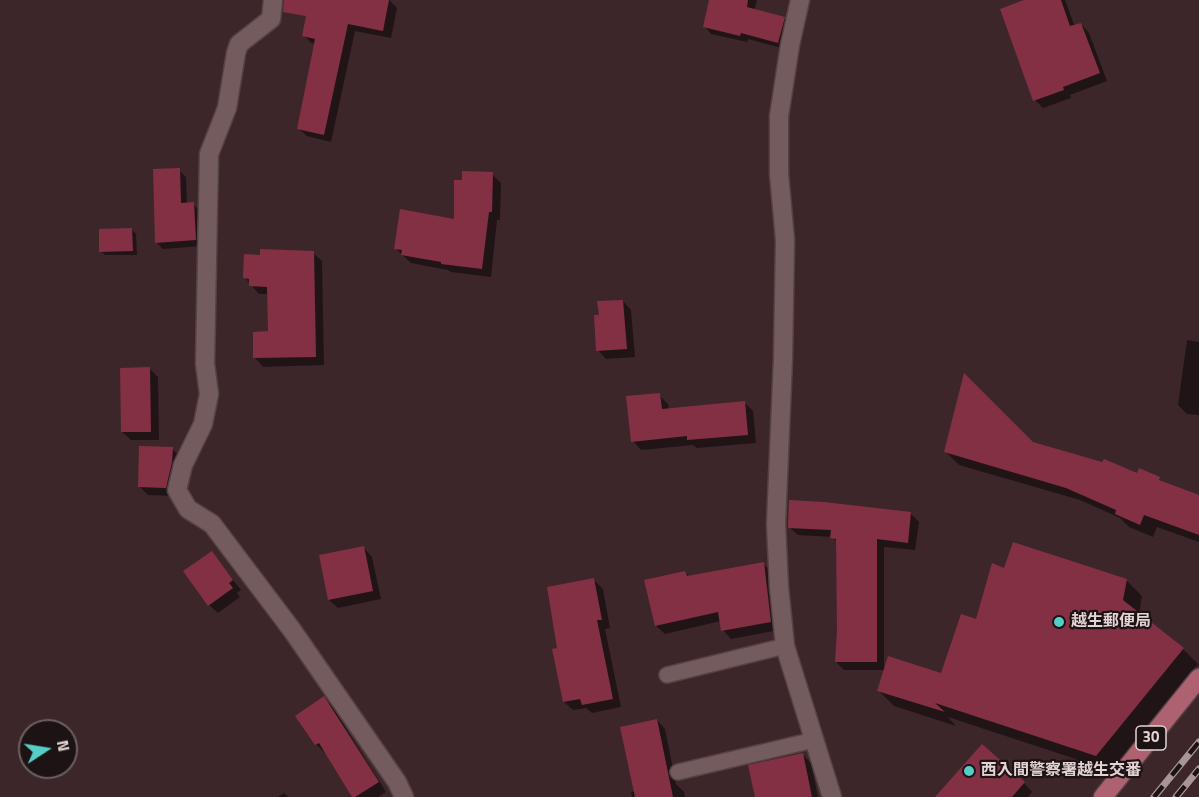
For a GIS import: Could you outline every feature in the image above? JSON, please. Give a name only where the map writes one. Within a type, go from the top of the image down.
[{"type":"main road","name":"30","points":[[1103,797],[1199,678]]},
{"type":"street","points":[[273,0],[271,20],[239,44],[227,108],[209,154],[205,364],[209,394],[203,424],[183,465],[177,490],[188,509],[212,524],[292,630],[397,782],[404,797]]},
{"type":"street","points":[[800,0],[779,116],[779,174],[785,240],[776,524],[785,646],[832,797]]},
{"type":"lane","points":[[667,675],[785,646]]},
{"type":"lane","points":[[678,772],[814,740]]},
{"type":"building","points":[[284,0],[389,0],[383,31],[348,24],[324,135],[297,129],[315,39],[302,36],[306,16],[283,12]]},
{"type":"building","points":[[709,0],[748,0],[747,7],[785,17],[778,43],[741,33],[740,36],[703,27]]},
{"type":"building","points":[[1024,0],[1061,0],[1070,26],[1081,23],[1100,73],[1063,87],[1064,90],[1033,101],[1000,9]]},
{"type":"building","points":[[180,168],[181,203],[194,202],[196,240],[155,243],[153,169]]},
{"type":"building","points":[[462,171],[493,172],[492,212],[489,212],[482,269],[441,264],[441,262],[401,255],[402,250],[394,249],[400,209],[454,219],[454,180],[462,180]]},
{"type":"building","points":[[132,228],[133,251],[99,252],[99,229]]},
{"type":"building","points":[[260,249],[314,251],[316,357],[253,358],[253,332],[268,331],[267,287],[249,286],[249,279],[243,278],[244,254],[260,255]]},
{"type":"building","points":[[623,300],[627,349],[596,351],[594,315],[599,315],[597,301]]},
{"type":"building","points":[[150,367],[151,432],[121,432],[120,368]]},
{"type":"building","points":[[964,373],[1033,442],[1102,462],[1104,459],[1137,473],[1139,468],[1160,477],[1159,480],[1199,495],[1199,535],[1144,515],[1140,525],[1115,514],[1116,510],[1066,488],[944,452]]},
{"type":"building","points":[[660,393],[662,409],[745,401],[748,435],[687,440],[687,436],[631,442],[626,396]]},
{"type":"building","points":[[139,446],[173,447],[166,488],[138,487]]},
{"type":"building","points":[[789,500],[911,512],[908,543],[877,539],[877,662],[835,662],[836,539],[830,538],[831,530],[788,528]]},
{"type":"building","points":[[1013,542],[1127,579],[1123,600],[1184,648],[1096,756],[935,703],[945,712],[877,691],[888,656],[941,673],[961,614],[976,619],[992,563],[1004,568]]},
{"type":"building","points":[[364,546],[373,591],[328,600],[319,555]]},
{"type":"building","points":[[212,551],[233,580],[229,583],[233,588],[208,606],[183,571]]},
{"type":"building","points":[[764,562],[771,622],[721,631],[718,612],[655,626],[644,580],[685,571],[687,576]]},
{"type":"building","points":[[594,578],[602,620],[597,620],[613,699],[582,705],[580,699],[563,702],[552,649],[557,648],[547,587]]},
{"type":"building","points":[[324,696],[379,782],[355,797],[352,797],[319,743],[315,745],[295,716]]},
{"type":"building","points":[[657,719],[673,797],[635,797],[620,727]]},
{"type":"building","points":[[982,744],[1025,782],[1012,797],[935,797]]},
{"type":"building","points":[[803,753],[812,797],[755,797],[748,765]]},
{"type":"railway","points":[[1154,797],[1199,742]]},
{"type":"railway","points":[[1176,797],[1199,769]]},
{"type":"place","name":"越生郵便局","points":[[1059,622]]},
{"type":"place","name":"西入間警察署越生交番","points":[[969,771]]}]
